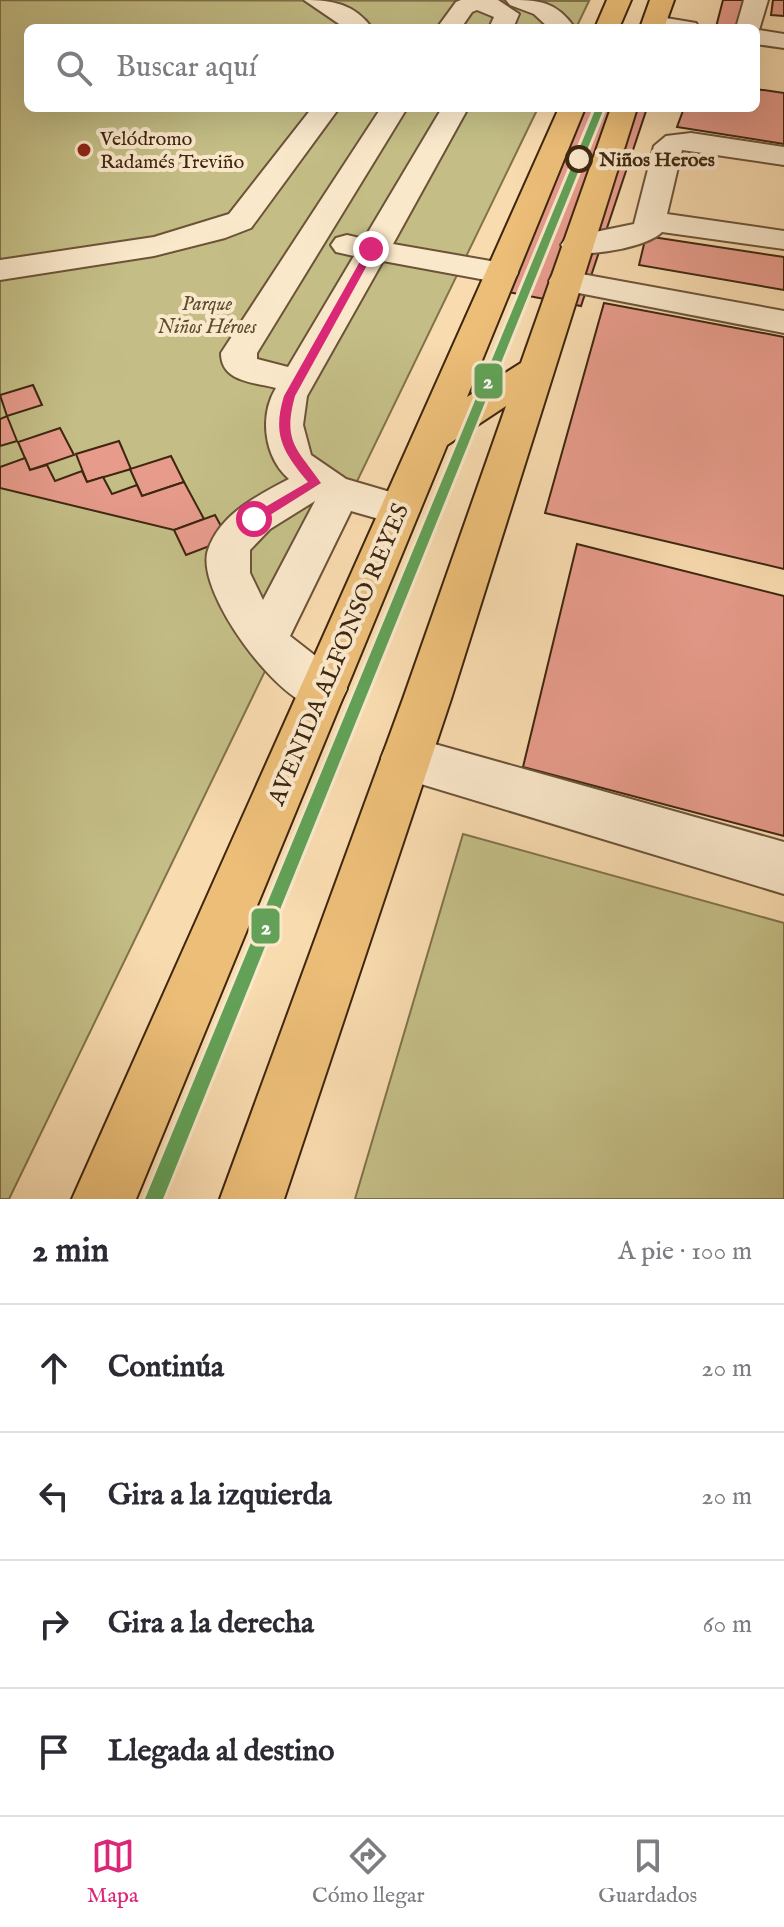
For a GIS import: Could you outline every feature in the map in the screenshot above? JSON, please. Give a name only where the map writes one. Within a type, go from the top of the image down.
[{"type":"highway","points":[[609,24],[619,0]]},
{"type":"highway","points":[[654,24],[662,0]]},
{"type":"highway","name":"AVENIDA ALFONSO REYES","points":[[104,1199],[570,112]]},
{"type":"highway","points":[[252,1199],[406,758],[623,112]]},
{"type":"highway","points":[[432,436],[534,371]]},
{"type":"lane","points":[[316,0],[341,12],[355,24]]},
{"type":"lane","points":[[518,0],[542,9],[559,24]]},
{"type":"lane","points":[[749,24],[756,0]]},
{"type":"lane","points":[[452,24],[464,7],[481,3],[507,14],[503,24]]},
{"type":"lane","points":[[760,38],[784,41]]},
{"type":"lane","points":[[0,270],[197,237],[240,221],[323,112]]},
{"type":"lane","points":[[298,381],[250,371],[239,364],[238,359],[309,239],[391,112]]},
{"type":"lane","points":[[400,510],[328,488],[292,455],[285,434],[284,414],[298,381],[366,259],[453,112]]},
{"type":"lane","points":[[577,245],[636,236],[648,229],[668,146],[676,142],[691,141],[784,156]]},
{"type":"lane","points":[[650,221],[784,240]]},
{"type":"lane","points":[[309,239],[366,259],[497,284]]},
{"type":"lane","points":[[565,281],[784,322]]},
{"type":"lane","points":[[323,689],[276,652],[227,573],[225,563],[229,548],[254,519],[328,488]]},
{"type":"lane","points":[[266,638],[328,488]]},
{"type":"lane","points":[[406,758],[784,868]]},
{"type":"green space","name":"Parque Niños Héroes","points":[[0,0],[589,1],[578,24],[24,24],[24,112],[536,112],[9,1199],[0,1199]]},
{"type":"green space","points":[[463,834],[784,923],[784,1199],[355,1199]]},
{"type":"building","points":[[723,0],[745,0],[739,24],[717,24]]},
{"type":"building","points":[[773,0],[784,0],[784,16],[771,15]]},
{"type":"building","points":[[760,90],[784,93],[784,144],[677,127],[683,112],[760,112]]},
{"type":"building","points":[[564,112],[646,112],[581,306],[487,288]]},
{"type":"building","points":[[646,236],[784,257],[784,290],[639,265]]},
{"type":"building","points":[[604,303],[784,337],[784,569],[545,513]]},
{"type":"building","points":[[33,385],[42,405],[7,416],[0,395]]},
{"type":"building","points":[[7,416],[17,441],[0,446],[0,419]]},
{"type":"building","points":[[60,428],[74,455],[30,470],[18,442]]},
{"type":"building","points":[[119,441],[131,469],[87,482],[76,454]]},
{"type":"building","points":[[171,456],[184,482],[142,496],[130,469]]},
{"type":"building","points":[[25,458],[30,470],[47,465],[55,481],[82,471],[87,482],[103,477],[112,494],[137,485],[142,496],[184,482],[204,519],[174,530],[0,488],[0,467]]},
{"type":"building","points":[[215,515],[228,539],[186,555],[174,530]]},
{"type":"building","points":[[577,544],[784,596],[784,836],[523,767]]},
{"type":"metro line","name":"2","points":[[154,1199],[598,112]]},
{"type":"place","name":"Velódromo Radamés Treviño","points":[[84,150]]},
{"type":"place","name":"Niños Heroes","points":[[579,159]]},
{"type":"route","points":[[254,519],[315,483],[292,455],[285,434],[284,414],[289,396],[371,249]]}]
